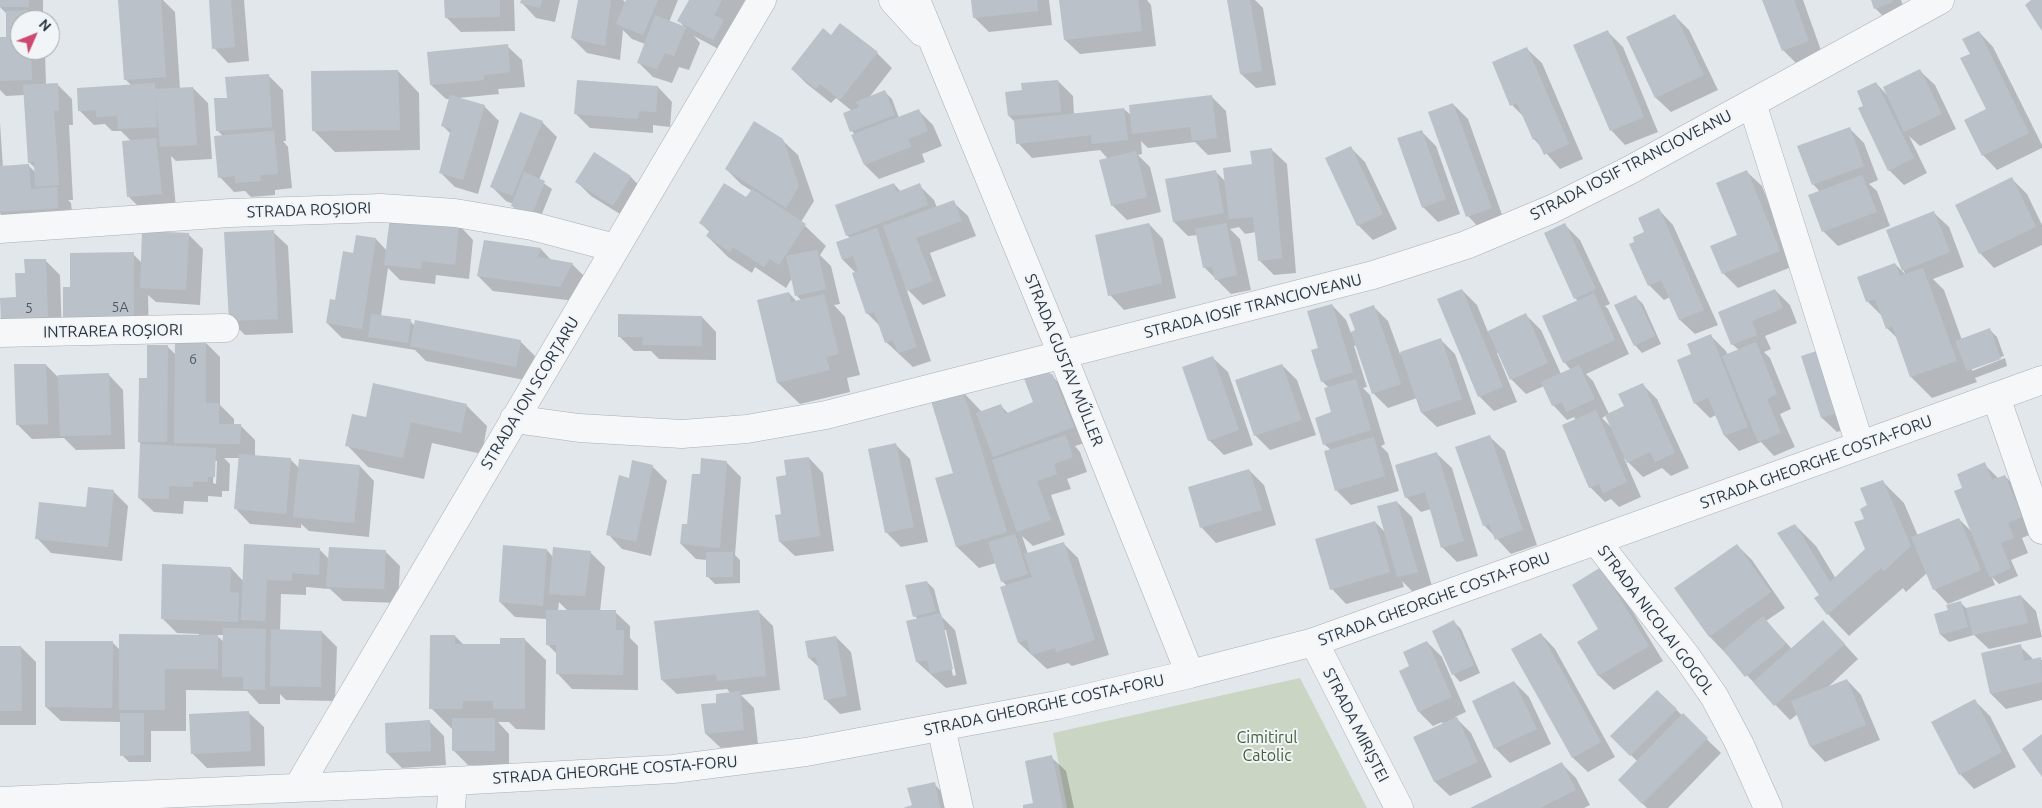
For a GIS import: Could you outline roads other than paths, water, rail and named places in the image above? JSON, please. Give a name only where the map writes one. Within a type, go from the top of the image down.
[{"type":"street","name":"STRADA ION SCORȚARU","points":[[298,787],[762,0]]},
{"type":"street","name":"STRADA GUSTAV MŰLLER","points":[[893,0],[936,47]]},
{"type":"street","name":"STRADA GUSTAV MŰLLER","points":[[916,0],[1062,354],[1190,674]]},
{"type":"street","name":"STRADA IOSIF TRANCIOVEANU","points":[[514,419],[579,428],[682,434],[747,429],[826,415],[1373,275],[1466,245],[1552,209],[1630,170],[1940,0]]},
{"type":"street","points":[[1752,103],[1860,445]]},
{"type":"street","name":"STRADA ROȘIORI","points":[[0,229],[230,213],[381,208],[455,213],[532,226],[615,248]]},
{"type":"street","name":"INTRAREA ROȘIORI","points":[[0,333],[225,328]]},
{"type":"street","name":"STRADA GHEORGHE COSTA-FORU","points":[[0,801],[673,769],[806,752],[1057,705],[1190,674],[1314,642],[2042,380]]},
{"type":"street","points":[[1996,398],[2042,530]]},
{"type":"street","name":"STRADA NICOLAI GOGOL","points":[[1596,541],[1686,656],[1714,696],[1739,743],[1768,808]]},
{"type":"street","name":"STRADA MIRIȘTEI","points":[[1314,642],[1399,808]]},
{"type":"street","points":[[941,727],[959,808]]},
{"type":"street","points":[[451,808],[452,781]]},
{"type":"park label","name":"Cimitirul Catolic","points":[[1267,747]]}]
